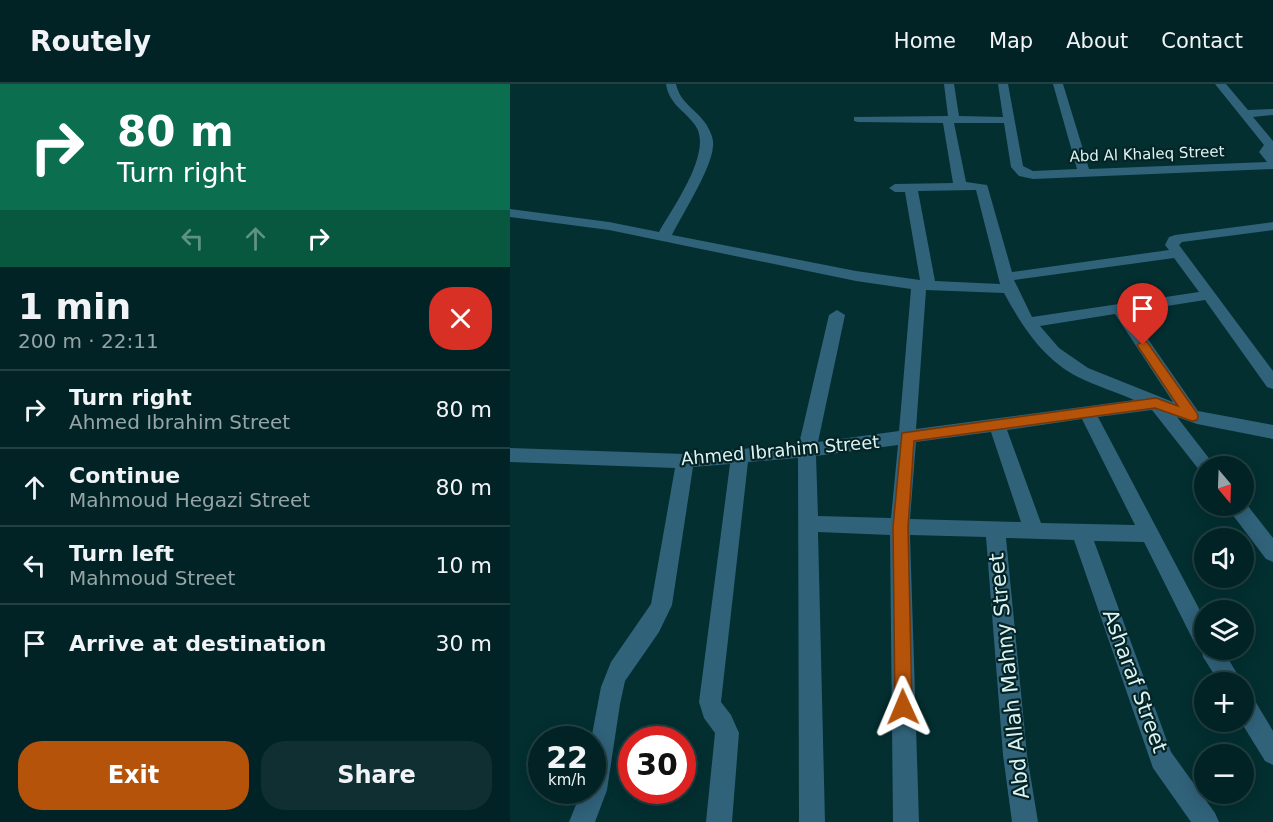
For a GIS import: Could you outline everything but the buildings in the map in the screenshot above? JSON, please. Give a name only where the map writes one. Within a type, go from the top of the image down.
[{"type":"street","points":[[664,236],[709,148],[707,136],[700,124],[673,95],[671,84]]},
{"type":"street","points":[[950,84],[951,120],[960,186]]},
{"type":"street","points":[[858,119],[1010,120],[1003,84]]},
{"type":"street","points":[[1058,84],[1084,173]]},
{"type":"street","points":[[1220,84],[1270,145],[1265,152],[1273,163]]},
{"type":"street","points":[[1245,114],[1273,112]]},
{"type":"street","name":"Abd Al Khaleq Street","points":[[1010,120],[1017,167],[1023,173],[1033,175],[1273,163]]},
{"type":"street","points":[[906,822],[900,527],[923,285],[903,188],[977,186],[983,190],[1007,283],[1028,323],[1053,352],[1082,372],[1192,417],[1273,432]]},
{"type":"street","points":[[510,213],[609,226],[856,276],[923,285],[1007,283],[1177,253]]},
{"type":"street","points":[[1272,228],[1177,239],[1172,245],[1273,383]]},
{"type":"street","points":[[1028,323],[1208,296]]},
{"type":"street","points":[[1119,309],[1192,417]]},
{"type":"street","points":[[812,822],[807,450],[837,315]]},
{"type":"street","points":[[1156,403],[1198,456]]},
{"type":"street","name":"Ahmed Ibrahim Street","points":[[510,455],[686,460],[740,456],[807,450],[1156,403]]},
{"type":"street","points":[[1087,412],[1194,620]]},
{"type":"street","points":[[997,425],[1034,531]]},
{"type":"street","points":[[719,822],[727,733],[723,720],[712,710],[711,702],[740,456]]},
{"type":"street","points":[[582,822],[596,781],[612,687],[621,665],[651,626],[661,605],[686,460]]},
{"type":"street","points":[[1244,516],[1273,552]]},
{"type":"street","points":[[808,524],[1150,534]]},
{"type":"street","name":"Abd Allah Mahny Street","points":[[994,529],[1015,755],[1024,822]]},
{"type":"street","name":"Asharaf Street","points":[[1081,532],[1162,759],[1206,822]]},
{"type":"street","points":[[1254,721],[1273,753]]},
{"type":"route","points":[[903,707],[900,527],[907,437],[1156,403],[1192,417],[1143,345]]}]
